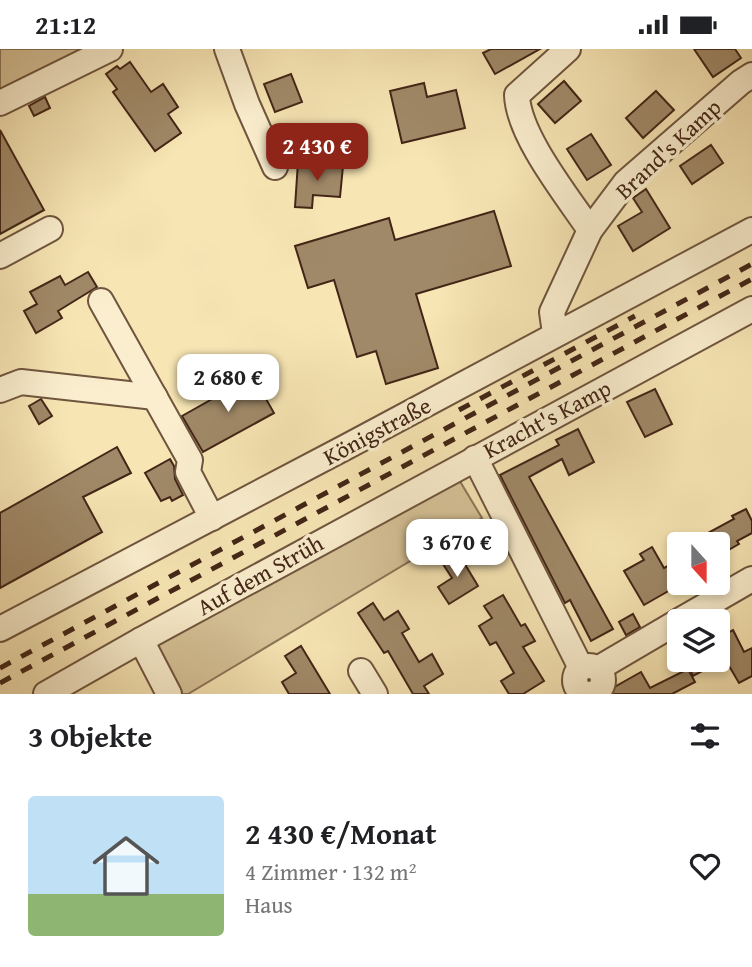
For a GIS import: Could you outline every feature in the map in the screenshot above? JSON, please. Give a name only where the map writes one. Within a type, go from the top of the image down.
[{"type":"street","points":[[227,49],[247,104],[275,167]]},
{"type":"street","points":[[568,49],[517,95],[517,108],[544,163],[590,230]]},
{"type":"street","points":[[0,103],[104,50]]},
{"type":"street","name":"Brand's Kamp","points":[[555,333],[552,312],[590,230],[625,182],[752,75]]},
{"type":"street","points":[[0,256],[50,229]]},
{"type":"street","name":"Königstraße","points":[[0,629],[752,230]]},
{"type":"street","points":[[100,301],[190,460],[188,472],[212,518]]},
{"type":"street","name":"Kracht's Kamp","points":[[585,684],[475,458],[752,309]]},
{"type":"street","points":[[0,390],[21,382],[155,397]]},
{"type":"street","name":"Auf dem Strüh","points":[[46,694],[475,458]]},
{"type":"street","points":[[700,609],[752,579]]},
{"type":"street","points":[[585,684],[667,629]]},
{"type":"street","points":[[141,640],[169,694]]},
{"type":"street","points":[[361,671],[375,694]]},
{"type":"shaded area","points":[[0,49],[95,49],[0,96]]},
{"type":"shaded area","points":[[449,463],[482,518],[188,694],[160,694],[130,643]]},
{"type":"building","points":[[491,49],[540,49],[495,74],[483,53]]},
{"type":"building","points":[[694,49],[735,49],[741,58],[713,77]]},
{"type":"building","points":[[130,62],[151,92],[163,84],[178,107],[168,114],[181,133],[155,151],[113,92],[117,89],[106,74],[117,66],[120,69]]},
{"type":"building","points":[[291,74],[302,102],[275,112],[264,84]]},
{"type":"building","points":[[564,81],[581,101],[555,123],[538,104]]},
{"type":"building","points":[[424,83],[427,97],[456,90],[465,128],[402,143],[390,91]]},
{"type":"building","points":[[656,91],[674,110],[643,138],[626,118]]},
{"type":"building","points":[[45,97],[50,108],[34,116],[29,106]]},
{"type":"building","points":[[0,130],[44,210],[0,234]]},
{"type":"building","points":[[591,134],[611,165],[587,180],[567,149]]},
{"type":"building","points":[[711,145],[723,163],[692,184],[680,166]]},
{"type":"building","points":[[298,162],[343,166],[340,197],[313,195],[312,208],[295,207]]},
{"type":"building","points":[[646,189],[670,228],[633,251],[618,226],[642,212],[633,198]]},
{"type":"building","points":[[494,211],[511,266],[416,294],[438,368],[386,384],[376,351],[357,357],[334,280],[308,288],[295,246],[389,218],[395,240]]},
{"type":"building","points":[[88,272],[97,287],[58,311],[62,318],[36,333],[24,311],[37,304],[30,292],[60,276],[65,285]]},
{"type":"building","points":[[253,376],[274,413],[203,452],[182,416]]},
{"type":"building","points":[[655,389],[672,424],[645,437],[627,402]]},
{"type":"building","points":[[41,399],[52,416],[39,424],[29,406]]},
{"type":"building","points":[[578,429],[594,462],[569,475],[562,459],[529,477],[613,629],[591,641],[570,600],[565,603],[500,475],[559,445],[556,440]]},
{"type":"building","points":[[117,447],[131,473],[83,497],[102,532],[0,588],[0,513]]},
{"type":"building","points":[[170,459],[183,495],[172,501],[170,497],[161,501],[145,473]]},
{"type":"building","points":[[746,509],[752,521],[752,533],[737,541],[739,544],[730,549],[730,532],[710,532],[734,519],[732,516]]},
{"type":"building","points":[[652,547],[664,568],[667,566],[667,592],[644,605],[624,571],[644,560],[640,554]]},
{"type":"building","points":[[457,551],[478,586],[449,604],[438,587],[452,578],[441,561]]},
{"type":"building","points":[[503,595],[521,626],[525,624],[535,641],[523,647],[544,681],[523,694],[509,694],[501,681],[514,673],[496,642],[490,645],[479,626],[492,618],[484,606]]},
{"type":"building","points":[[373,603],[384,620],[398,611],[409,629],[402,633],[419,662],[432,654],[443,674],[424,686],[429,694],[413,694],[388,651],[384,653],[358,613]]},
{"type":"building","points":[[633,614],[640,627],[626,635],[619,622]]},
{"type":"building","points":[[733,630],[744,652],[752,648],[752,676],[739,683],[730,668],[730,632]]},
{"type":"building","points":[[301,646],[330,694],[289,694],[282,682],[296,673],[285,656]]},
{"type":"building","points":[[641,672],[650,688],[682,672],[690,672],[695,682],[672,694],[602,694]]},
{"type":"railway","points":[[0,668],[752,264]]},
{"type":"railway","points":[[0,683],[752,279]]},
{"type":"railway","points":[[459,410],[635,316]]}]
